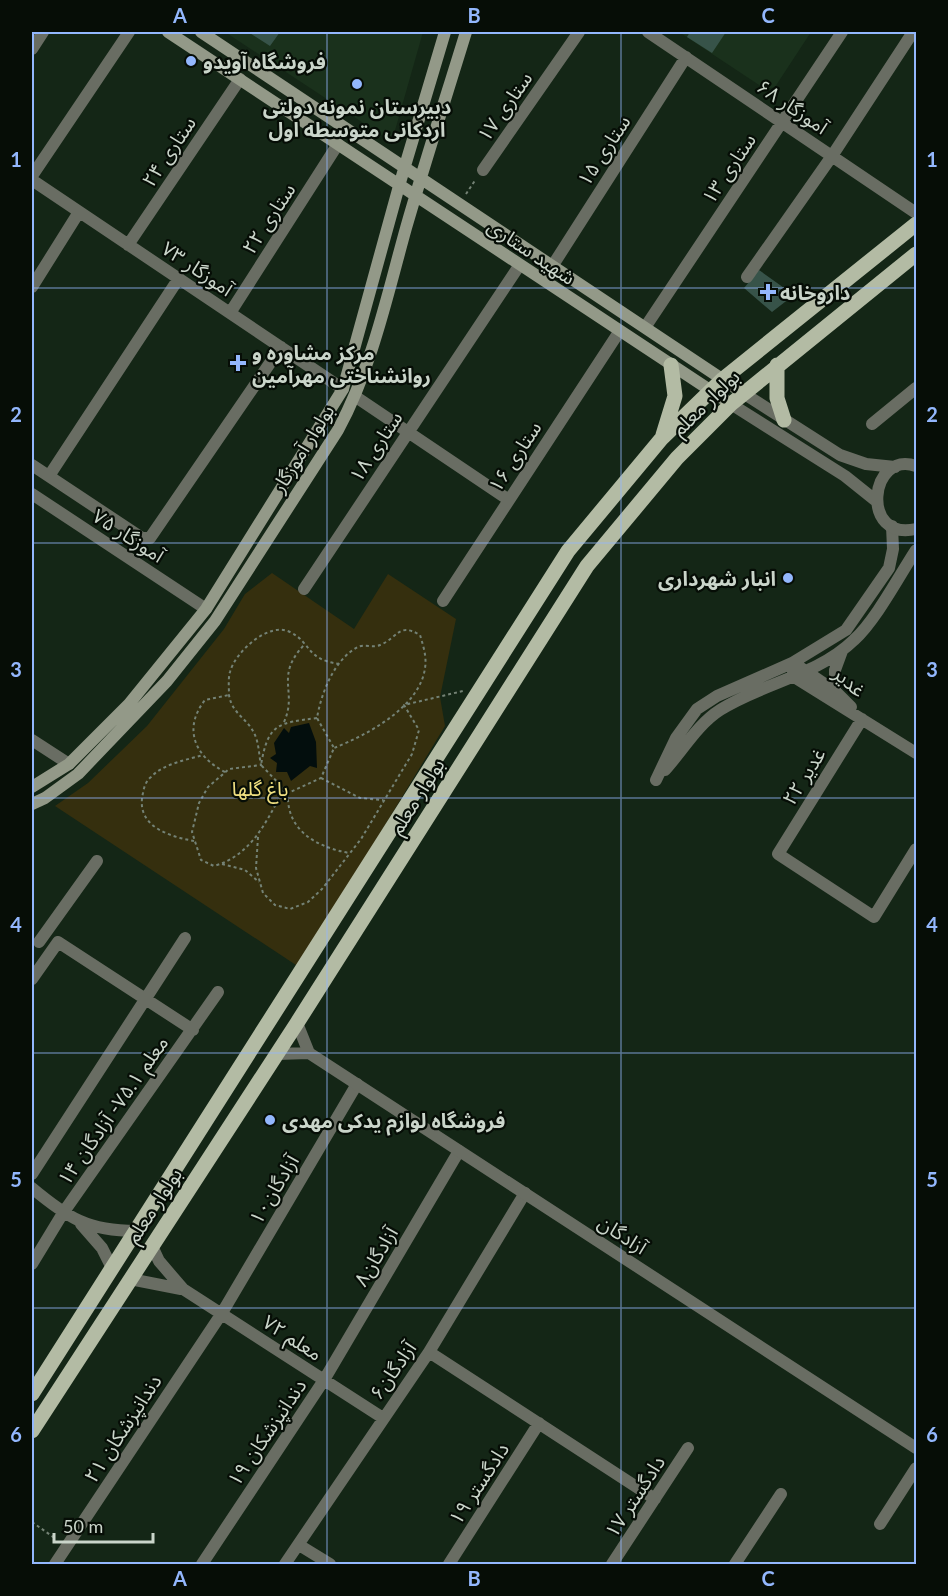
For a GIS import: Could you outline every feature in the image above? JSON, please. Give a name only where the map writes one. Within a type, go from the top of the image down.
[{"type":"main road","name":"شهید ستاری","points":[[168,32],[731,404]]},
{"type":"main road","name":"شهید ستاری","points":[[201,32],[646,326],[743,393]]},
{"type":"main road","name":"بولوار آموزگار","points":[[32,787],[69,764],[129,704],[206,609],[343,389],[404,166],[445,32]]},
{"type":"main road","name":"بولوار آموزگار","points":[[32,804],[45,798],[78,774],[139,713],[181,664],[222,611],[338,430],[356,397],[374,344],[415,197],[466,32]]},
{"type":"main road","name":"بولوار معلم","points":[[32,1394],[568,551],[662,438],[711,390],[916,224]]},
{"type":"main road","name":"بولوار معلم","points":[[32,1431],[297,1023],[587,566],[677,458],[731,404],[916,254]]},
{"type":"main road","points":[[662,438],[675,396],[671,365]]},
{"type":"main road","points":[[777,365],[777,398],[784,420]]},
{"type":"street","points":[[32,49],[43,32]]},
{"type":"street","points":[[32,178],[129,32]]},
{"type":"street","name":"ستاری ۱۷","points":[[483,170],[579,32]]},
{"type":"street","name":"آموزگار ۶۸","points":[[648,32],[916,213]]},
{"type":"street","name":"ستاری ۱۳","points":[[646,326],[842,32]]},
{"type":"street","points":[[747,277],[832,156],[913,32]]},
{"type":"street","name":"ستاری ۱۵","points":[[554,265],[686,57]]},
{"type":"street","name":"ستاری ۲۴","points":[[128,244],[240,79]]},
{"type":"street","name":"ستاری ۲۲","points":[[230,313],[338,144]]},
{"type":"street","name":"۷۳ آموزگار","points":[[32,178],[343,389]]},
{"type":"street","points":[[32,286],[79,212]]},
{"type":"street","name":"ستاری ۱۸","points":[[304,589],[519,266]]},
{"type":"street","points":[[49,476],[178,278]]},
{"type":"street","name":"ستاری ۱۶","points":[[443,601],[619,332]]},
{"type":"street","points":[[32,465],[142,538],[150,538],[281,347]]},
{"type":"street","points":[[872,424],[916,388]]},
{"type":"street","name":"شهید ستاری","points":[[743,393],[840,455],[866,464],[895,467],[915,464]]},
{"type":"street","points":[[356,397],[509,500]]},
{"type":"street","name":"شهید ستاری","points":[[731,404],[845,476],[875,500]]},
{"type":"street","points":[[895,467],[880,480],[875,500],[880,515],[891,526],[902,530],[916,529]]},
{"type":"street","name":"آموزگار ۷۵","points":[[32,494],[206,609]]},
{"type":"street","points":[[891,526],[893,549],[889,568],[846,630],[792,663],[717,696],[697,709],[675,738],[656,780],[707,719],[723,708],[800,674],[842,651],[856,639],[916,550]]},
{"type":"street","points":[[835,691],[835,670],[842,651]]},
{"type":"street","name":"غدیر","points":[[792,663],[800,674],[862,719]]},
{"type":"street","name":"غدیر","points":[[800,674],[835,691],[862,719]]},
{"type":"street","points":[[862,719],[916,753]]},
{"type":"street","name":"غدیر ۲۲","points":[[862,719],[778,854],[874,917],[916,849]]},
{"type":"street","points":[[32,740],[69,764]]},
{"type":"street","points":[[52,950],[35,940],[97,861]]},
{"type":"street","points":[[32,1174],[185,938]]},
{"type":"street","points":[[32,980],[58,942],[193,1030]]},
{"type":"street","name":"معلم ۷۵.۱- آزادگان ۱۴","points":[[32,1264],[63,1213],[218,992]]},
{"type":"street","points":[[277,1054],[309,1053],[297,1023]]},
{"type":"street","name":"آزادگان","points":[[309,1053],[916,1448]]},
{"type":"street","name":"آزادگان۱۰","points":[[222,1313],[357,1084]]},
{"type":"street","name":"آزادگان۸","points":[[324,1380],[459,1151]]},
{"type":"street","points":[[32,1188],[81,1224],[102,1248],[112,1268]]},
{"type":"street","name":"آزادگان۶","points":[[285,1564],[429,1352],[525,1193]]},
{"type":"street","points":[[81,1224],[112,1231],[136,1231]]},
{"type":"street","points":[[152,1246],[159,1261],[183,1289]]},
{"type":"street","points":[[130,1280],[183,1289]]},
{"type":"street","name":"معلم ۷۲","points":[[183,1289],[383,1418]]},
{"type":"street","name":"دندانپزشکان ۲۱","points":[[55,1564],[222,1313]]},
{"type":"street","points":[[429,1352],[655,1499]]},
{"type":"street","name":"دندانپزشکان ۱۹","points":[[202,1564],[324,1380]]},
{"type":"street","name":"دادگستر ۱۹","points":[[449,1564],[539,1423]]},
{"type":"street","name":"دادگستر ۱۷","points":[[612,1564],[688,1448]]},
{"type":"street","points":[[880,1524],[916,1468]]},
{"type":"street","points":[[735,1564],[781,1494]]},
{"type":"street","points":[[299,1545],[330,1564]]},
{"type":"path","name":"ستاری ۱۷","points":[[460,203],[483,170]]},
{"type":"path","points":[[288,793],[321,778],[334,748],[376,728],[404,705],[425,668],[420,635],[410,629],[402,630],[380,645],[359,646],[339,664],[321,698],[317,718],[334,748]]},
{"type":"path","points":[[339,664],[324,662],[291,632],[278,630],[264,633],[238,657],[230,672],[229,695],[234,712],[255,733],[261,765],[288,793],[287,806],[294,825],[318,844],[351,853]]},
{"type":"path","points":[[261,765],[266,738],[284,722],[289,711],[287,681],[290,661],[304,645]]},
{"type":"path","points":[[404,705],[480,687]]},
{"type":"path","points":[[225,772],[203,755],[194,742],[193,734],[198,709],[206,700],[229,695]]},
{"type":"path","points":[[284,789],[258,837],[255,853],[263,893],[275,905],[290,909],[308,902],[351,853],[412,754],[419,729],[404,705]]},
{"type":"path","points":[[284,722],[317,718]]},
{"type":"path","points":[[194,841],[168,835],[154,827],[144,816],[141,800],[144,787],[160,770],[203,755]]},
{"type":"path","points":[[258,837],[236,858],[214,866],[201,860],[192,831],[199,803],[207,787],[229,769],[261,765]]},
{"type":"path","points":[[321,778],[360,798],[384,800]]},
{"type":"path","points":[[222,864],[245,870],[259,882]]},
{"type":"path","points":[[32,1522],[67,1547]]},
{"type":"shaded area","name":"دبیرستان نمونه دولتی اردکانی متوسطه اول","points":[[225,32],[423,32],[394,134],[386,138]]},
{"type":"shaded area","points":[[679,32],[811,32],[775,87],[765,89]]},
{"type":"shaded area","points":[[309,723],[316,742],[317,768],[310,766],[291,781],[287,772],[276,772],[277,763],[270,758],[276,754],[274,743],[284,728],[289,733],[291,727]]},
{"type":"green space","name":"باغ گلها","points":[[272,573],[354,629],[388,574],[456,619],[440,697],[445,726],[299,967],[55,806],[88,783],[147,726],[224,629],[245,594]]},
{"type":"building","points":[[248,32],[280,32],[270,46]]},
{"type":"building","points":[[690,32],[726,32],[712,53],[687,37]]},
{"type":"building","name":"داروخانه","points":[[759,270],[794,295],[772,312],[744,288]]},
{"type":"place","name":"فروشگاه آويدو","points":[[191,61]]},
{"type":"place","name":"دبیرستان نمونه دولتی اردکانی متوسطه اول","points":[[357,84]]},
{"type":"place","name":"داروخانه","points":[[768,292]]},
{"type":"place","name":"مرکز مشاوره و روانشناختی مهرآمین","points":[[238,363]]},
{"type":"place","name":"انبار شهرداری","points":[[788,578]]},
{"type":"place","name":"فروشگاه لوازم یدکی مهدی","points":[[270,1120]]}]
